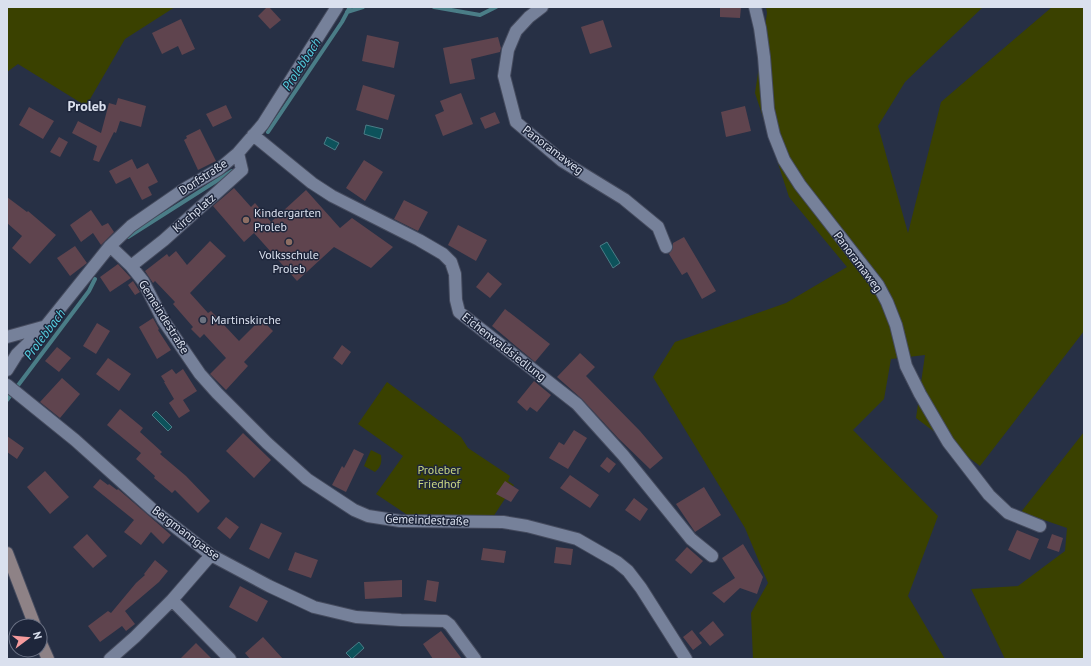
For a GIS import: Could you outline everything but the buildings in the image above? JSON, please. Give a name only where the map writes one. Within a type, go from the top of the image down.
[{"type":"main road","points":[[8,558],[31,618]]},
{"type":"street","name":"Dorfstraße","points":[[7,370],[17,354],[44,327],[113,250],[131,226],[186,188],[219,168],[238,152],[267,117],[337,7]]},
{"type":"street","name":"Panoramaweg","points":[[542,7],[529,17],[516,31],[508,50],[504,76],[516,122],[562,161],[624,199],[658,227],[666,247]]},
{"type":"street","name":"Panoramaweg","points":[[755,7],[763,50],[768,109],[774,135],[784,160],[809,198],[878,285],[887,302],[896,325],[906,366],[920,394],[948,442],[989,495],[1008,513],[1040,526]]},
{"type":"street","name":"Eichenwaldsiedlung","points":[[253,135],[312,183],[332,196],[419,240],[443,254],[451,262],[455,274],[456,300],[459,312],[577,404],[623,455],[691,539],[712,556]]},
{"type":"street","name":"Kirchplatz","points":[[131,266],[164,240],[242,170],[238,152]]},
{"type":"street","name":"Gemeindestraße","points":[[113,250],[131,266],[143,282],[163,320],[200,374],[262,438],[307,479],[354,510],[368,516],[385,520],[503,522],[577,538],[628,571],[641,588],[686,659]]},
{"type":"street","points":[[7,337],[44,327]]},
{"type":"street","name":"Bergmanngasse","points":[[13,390],[75,440],[152,509],[211,555],[269,586],[314,607],[356,617],[445,622],[450,625],[475,659]]},
{"type":"street","points":[[110,659],[140,633],[172,600],[211,555]]},
{"type":"street","points":[[172,600],[230,659]]},
{"type":"green space","points":[[7,7],[175,7],[125,39],[86,106],[18,64],[7,72]]},
{"type":"green space","points":[[766,7],[983,7],[905,82],[878,126],[908,233],[941,102],[1052,7],[1084,7],[1084,331],[980,466],[916,418],[925,355],[891,359],[884,399],[853,430],[938,516],[908,596],[945,659],[753,659],[751,613],[768,583],[745,528],[653,377],[675,342],[786,303],[847,267],[789,197],[755,93],[767,13]]},
{"type":"green space","name":"Proleber Friedhof","points":[[387,382],[461,437],[468,448],[510,476],[508,481],[514,485],[493,517],[412,518],[376,494],[403,456],[358,424]]},
{"type":"green space","points":[[1084,432],[1084,659],[1005,659],[971,589],[1018,586],[1065,551],[1067,528],[1021,512]]},
{"type":"green space","points":[[371,450],[381,455],[381,464],[375,472],[364,466]]},
{"type":"shaded area","points":[[366,125],[383,129],[380,139],[364,134]]},
{"type":"shaded area","points":[[327,137],[339,143],[335,150],[324,144]]},
{"type":"shaded area","points":[[607,242],[620,263],[613,268],[600,246]]},
{"type":"shaded area","points":[[156,411],[172,427],[168,431],[152,415]]},
{"type":"shaded area","points":[[359,642],[364,648],[352,659],[346,653]]},
{"type":"waterway","name":"Prolebbach","points":[[268,132],[342,22],[350,7]]},
{"type":"waterway","points":[[347,12],[363,7]]},
{"type":"waterway","points":[[434,7],[480,15],[496,7]]},
{"type":"waterway","name":"Prolebbach","points":[[128,237],[232,171]]},
{"type":"waterway","name":"Prolebbach","points":[[7,400],[89,291],[95,279]]},
{"type":"place","name":"Kindergarten Proleb","points":[[246,220]]},
{"type":"place","name":"Volksschule Proleb","points":[[289,242]]},
{"type":"place","name":"Martinskirche","points":[[203,320]]},
{"type":"district","name":"Proleb","points":[[87,106]]}]
